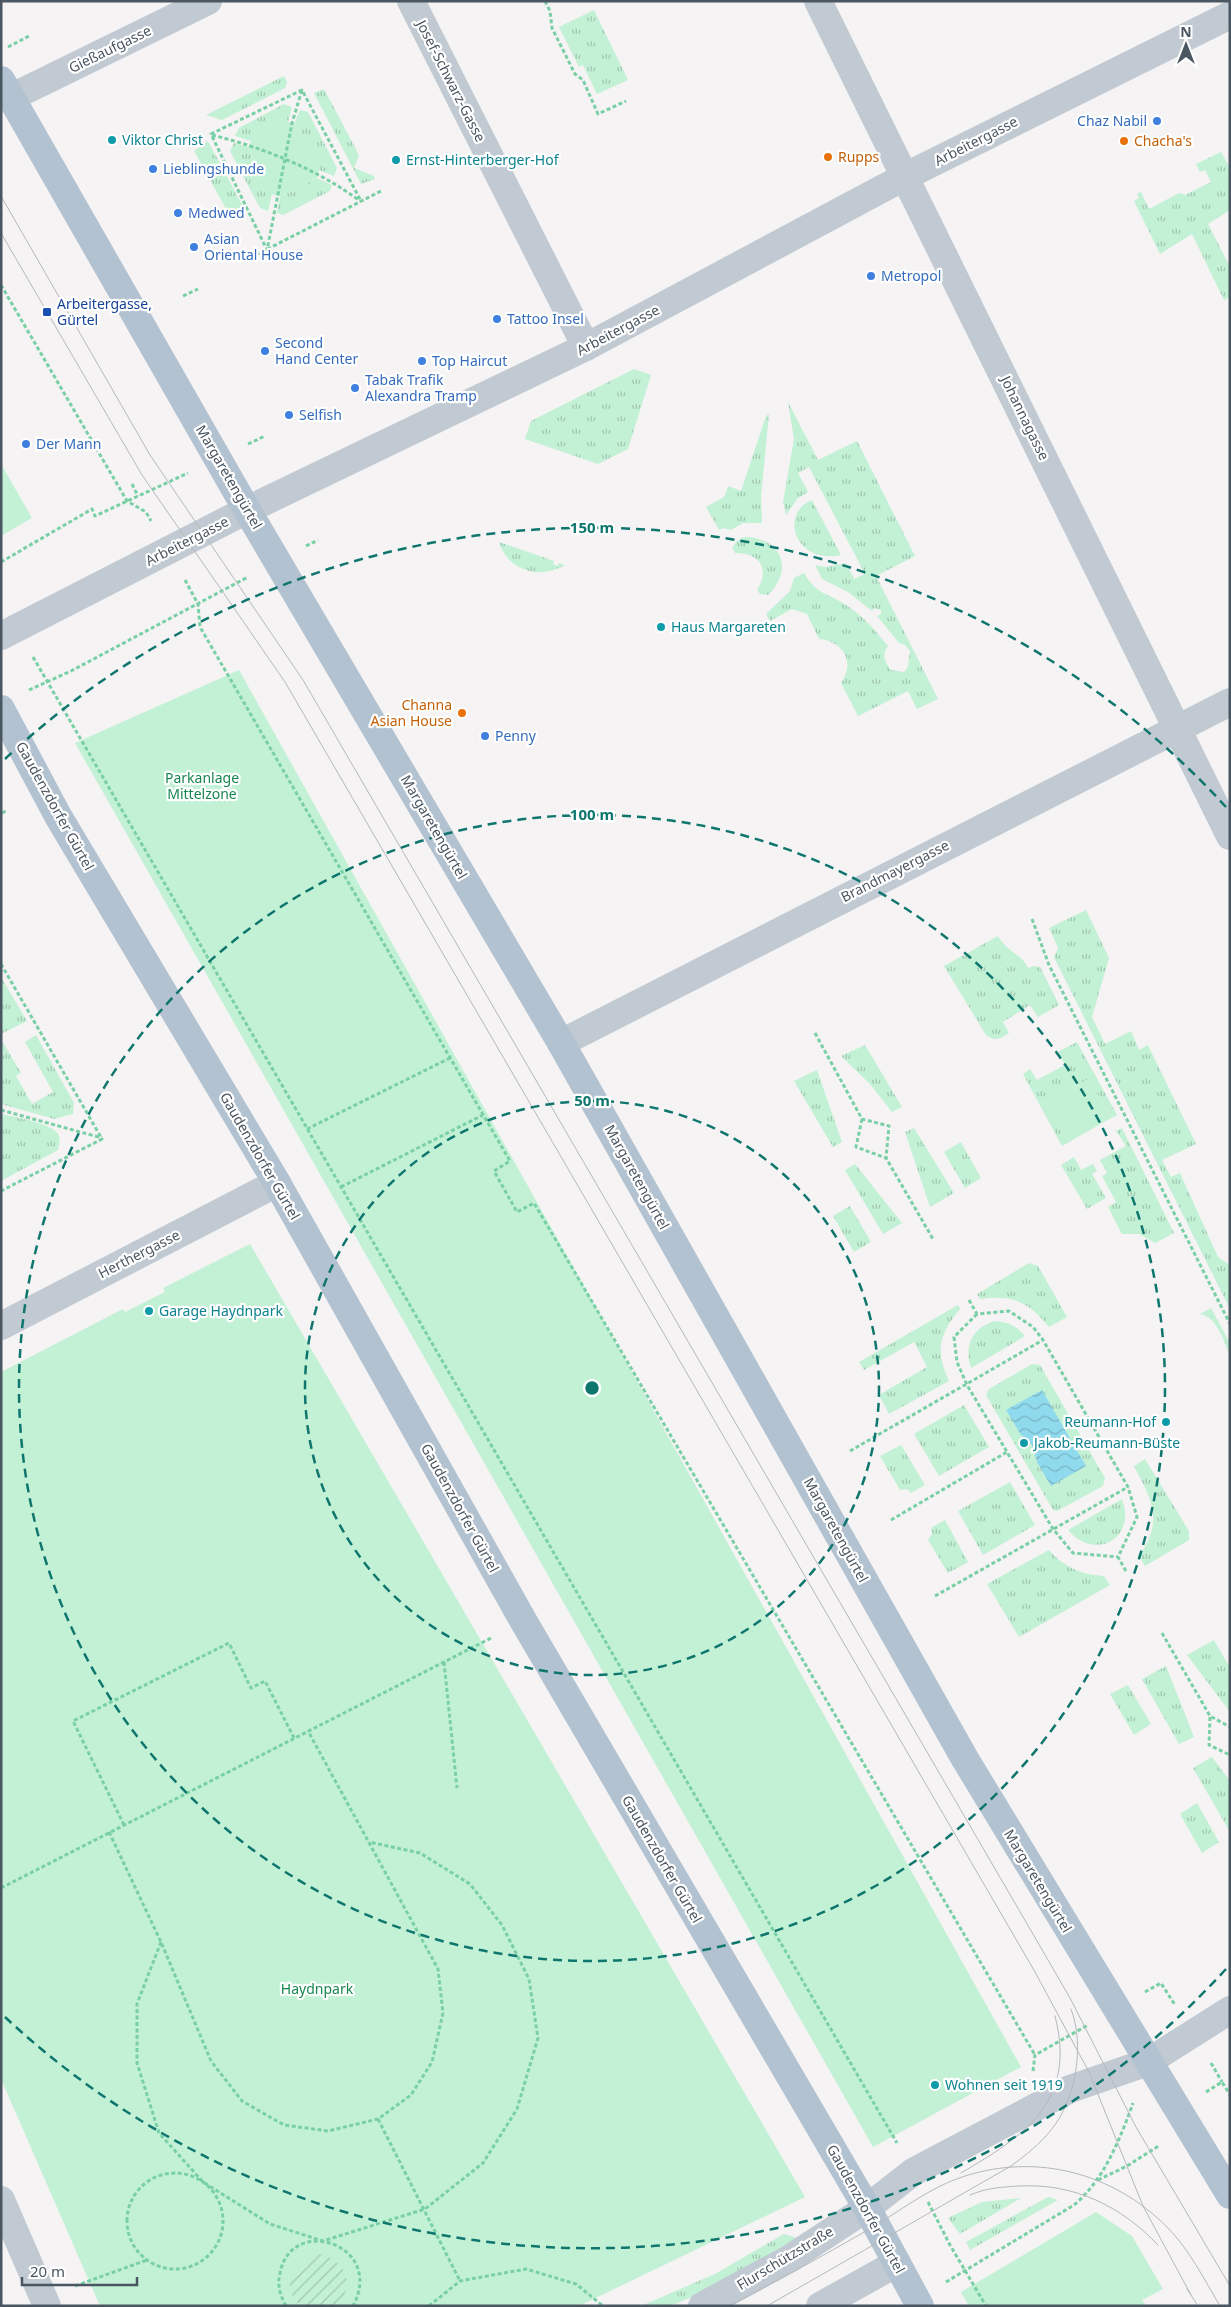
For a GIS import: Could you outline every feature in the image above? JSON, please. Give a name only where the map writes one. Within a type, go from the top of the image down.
[{"type":"main road","name":"Margaretengürtel","points":[[7,89],[247,510],[561,1043],[965,1759],[1230,2195]]},
{"type":"main road","name":"Gaudenzdorfer Gürtel","points":[[1,710],[58,816],[277,1183],[524,1622],[867,2208],[918,2302]]},
{"type":"street","name":"Gießaufgasse","points":[[7,89],[208,1]]},
{"type":"street","name":"Josef-Schwarz-Gasse","points":[[411,1],[586,347]]},
{"type":"street","name":"Johannagasse","points":[[818,1],[1230,836]]},
{"type":"street","name":"Arbeitergasse","points":[[1,636],[247,510],[586,347],[906,176],[1230,15]]},
{"type":"street","name":"Brandmayergasse","points":[[561,1043],[1230,702]]},
{"type":"street","name":"Herthergasse","points":[[1,1326],[277,1183]]},
{"type":"street","name":"Flurschützstraße","points":[[702,2306],[789,2259],[867,2208],[913,2172],[1070,2089],[1148,2062],[1230,2010]]},
{"type":"street","points":[[1,2200],[46,2302]]},
{"type":"street","points":[[820,2306],[897,2263]]},
{"type":"path","points":[[545,1],[550,11],[552,28],[575,74],[583,80],[598,114],[626,101]]},
{"type":"path","points":[[1,51],[31,35]]},
{"type":"path","points":[[211,134],[302,90]]},
{"type":"path","points":[[267,250],[292,123],[302,90]]},
{"type":"path","points":[[302,90],[361,201]]},
{"type":"path","points":[[211,134],[249,145],[333,181],[361,201]]},
{"type":"path","points":[[211,134],[267,250]]},
{"type":"path","points":[[437,164],[444,160]]},
{"type":"path","points":[[250,258],[382,190]]},
{"type":"path","points":[[1,284],[127,501],[146,512],[169,550],[198,604],[200,627],[510,1162],[494,1171],[517,1212],[534,1203],[1035,2055]]},
{"type":"path","points":[[183,296],[198,289]]},
{"type":"path","points":[[1,562],[92,509],[95,516],[266,436]]},
{"type":"path","points":[[132,484],[138,496]]},
{"type":"path","points":[[26,692],[318,540]]},
{"type":"path","points":[[47,681],[913,2172],[965,2271],[986,2306]]},
{"type":"path","points":[[1032,919],[1045,958],[1230,1324]]},
{"type":"path","points":[[1,964],[102,1138]]},
{"type":"path","points":[[815,1033],[862,1119],[856,1148],[886,1158]]},
{"type":"path","points":[[307,1129],[450,1058]]},
{"type":"path","points":[[1,1110],[102,1138]]},
{"type":"path","points":[[341,1187],[482,1115]]},
{"type":"path","points":[[862,1119],[889,1126],[886,1158],[933,1239]]},
{"type":"path","points":[[1,1191],[102,1138]]},
{"type":"path","points":[[969,1300],[977,1314]]},
{"type":"path","points":[[1010,1311],[1033,1327],[1043,1340],[1128,1487],[1137,1517],[1118,1557],[1073,1553],[1053,1529],[967,1385],[958,1362],[954,1337],[977,1314],[1010,1311]]},
{"type":"path","points":[[850,1451],[1043,1340]]},
{"type":"path","points":[[890,1520],[1007,1452]]},
{"type":"path","points":[[935,1596],[1128,1487]]},
{"type":"path","points":[[1118,1557],[1127,1573]]},
{"type":"path","points":[[1,1888],[524,1622]]},
{"type":"path","points":[[1162,1633],[1210,1716],[1230,1727]]},
{"type":"path","points":[[124,1824],[73,1721],[229,1644],[251,1688],[266,1681],[294,1738]]},
{"type":"path","points":[[444,1662],[457,1788]]},
{"type":"path","points":[[1210,1716],[1209,1745],[1230,1755]]},
{"type":"path","points":[[109,1832],[161,1942],[211,2061],[242,2101],[284,2125],[328,2130],[378,2119],[411,2096],[432,2062],[443,2013],[438,1969],[308,1731]]},
{"type":"path","points":[[286,2306],[280,2292],[278,2280],[281,2267],[287,2256],[297,2247],[308,2242],[323,2241],[424,2209],[482,2163],[517,2109],[538,2038],[528,1979],[502,1925],[470,1884],[420,1852],[369,1842]]},
{"type":"path","points":[[161,1942],[137,2004],[137,2063],[159,2133],[203,2182],[212,2190],[220,2202],[223,2217],[222,2232],[216,2246],[207,2257],[194,2266],[179,2269],[163,2268],[147,2260],[136,2248],[129,2233],[127,2217],[132,2201],[141,2187],[156,2177],[172,2173],[187,2174],[203,2182],[270,2224],[337,2244],[349,2252],[357,2264],[361,2278],[360,2292],[353,2306]]},
{"type":"path","points":[[918,2302],[965,2271],[1074,2205],[1097,2180],[1129,2114],[1148,2062]]},
{"type":"path","points":[[378,2119],[460,2281]]},
{"type":"path","points":[[46,2302],[147,2260]]},
{"type":"path","points":[[429,2306],[460,2281],[526,2269],[576,2284],[603,2306]]},
{"type":"green space","points":[[594,10],[628,80],[597,94],[583,65],[579,67],[559,27]]},
{"type":"green space","points":[[284,76],[287,82],[285,88],[222,120],[206,115]]},
{"type":"green space","points":[[324,89],[359,155],[354,168],[374,176],[375,179],[361,184],[314,93]]},
{"type":"green space","points":[[284,104],[292,107],[288,122],[251,141],[235,136],[239,128]]},
{"type":"green space","points":[[300,110],[308,112],[337,168],[334,176],[319,170],[294,124]]},
{"type":"green space","points":[[288,122],[294,124],[319,170],[317,178],[280,197],[272,194],[248,147],[251,141]]},
{"type":"green space","points":[[208,141],[245,210],[245,214],[238,220],[231,218],[194,151]]},
{"type":"green space","points":[[234,143],[248,147],[272,194],[268,211],[260,208],[230,151]]},
{"type":"green space","points":[[1221,152],[1230,168],[1230,210],[1208,224],[1230,267],[1230,297],[1224,300],[1192,234],[1160,254],[1134,201],[1139,198],[1137,194],[1141,192],[1149,209],[1179,193],[1185,195],[1211,182],[1205,170],[1200,172],[1196,164]]},
{"type":"green space","points":[[317,178],[332,185],[330,191],[283,215],[277,213],[280,197]]},
{"type":"green space","points":[[634,369],[651,375],[628,449],[598,464],[525,439],[531,421]]},
{"type":"green space","points":[[788,402],[818,460],[857,441],[915,556],[876,576],[938,699],[917,709],[908,691],[858,716],[841,683],[847,668],[847,660],[840,648],[835,644],[819,639],[807,614],[792,609],[770,621],[766,614],[790,591],[794,578],[804,573],[818,589],[852,609],[874,629],[888,646],[885,658],[891,670],[904,672],[908,667],[910,651],[905,645],[899,643],[877,616],[881,614],[881,610],[874,608],[872,611],[848,592],[822,579],[815,565],[826,567],[846,563],[854,579],[865,574],[809,467],[798,473],[808,492],[798,498],[786,515],[783,502],[794,439]]},
{"type":"green space","points":[[769,414],[761,496],[762,523],[743,523],[731,530],[724,528],[719,530],[706,507],[724,497],[728,486],[741,491],[766,416]]},
{"type":"green space","points":[[1,464],[32,518],[1,536]]},
{"type":"green space","points":[[812,500],[841,555],[825,556],[813,553],[803,546],[797,536],[794,526],[796,516],[802,507]]},
{"type":"green space","points":[[744,537],[757,538],[767,542],[775,548],[780,556],[782,565],[781,575],[768,595],[760,594],[757,590],[763,575],[760,563],[751,556],[735,553],[732,548],[737,541]]},
{"type":"green space","points":[[499,542],[554,561],[553,564],[558,566],[559,563],[565,565],[545,572],[526,570],[509,560]]},
{"type":"green space","name":"Parkanlage Mittelzone","points":[[239,670],[1021,2067],[873,2147],[75,743]]},
{"type":"green space","points":[[1086,910],[1109,958],[1092,1017],[1105,1044],[1131,1031],[1139,1050],[1148,1045],[1196,1144],[1162,1160],[1171,1177],[1180,1173],[1218,1257],[1230,1265],[1230,1309],[1054,957],[1058,948],[1049,928]]},
{"type":"green space","points":[[998,936],[1006,946],[1022,959],[1028,968],[1033,966],[1040,967],[1059,1005],[1038,1017],[1030,1005],[1003,1022],[1009,1033],[995,1039],[986,1035],[944,966]]},
{"type":"green space","points":[[1,977],[27,1021],[1,1034]]},
{"type":"green space","points":[[36,1035],[74,1103],[73,1114],[54,1119],[1,1104],[1,1039],[21,1073],[16,1076],[32,1104],[53,1092],[25,1042]]},
{"type":"green space","points":[[1077,1042],[1117,1115],[1111,1118],[1089,1079],[1046,1102],[1069,1142],[1062,1146],[1023,1074],[1030,1069],[1037,1080],[1065,1065],[1058,1052]]},
{"type":"green space","points":[[865,1045],[902,1107],[892,1112],[870,1084],[841,1056]]},
{"type":"green space","points":[[817,1070],[842,1142],[833,1147],[794,1081]]},
{"type":"green space","points":[[1089,1079],[1111,1118],[1069,1142],[1046,1102]]},
{"type":"green space","points":[[1,1114],[32,1121],[54,1130],[59,1138],[58,1150],[1,1181]]},
{"type":"green space","points":[[914,1128],[954,1193],[930,1207],[905,1132]]},
{"type":"green space","points":[[1122,1128],[1174,1233],[1155,1243],[1139,1234],[1122,1234],[1108,1207],[1116,1202],[1102,1176],[1107,1173],[1100,1160],[1126,1146],[1116,1131]]},
{"type":"green space","points":[[961,1142],[981,1178],[965,1188],[944,1152]]},
{"type":"green space","points":[[1074,1157],[1081,1170],[1093,1164],[1097,1171],[1092,1174],[1106,1198],[1087,1209],[1061,1165]]},
{"type":"green space","points":[[855,1164],[902,1223],[883,1234],[845,1170]]},
{"type":"green space","points":[[850,1206],[871,1242],[854,1252],[833,1216]]},
{"type":"green space","name":"Haydnpark","points":[[250,1244],[805,2197],[579,2306],[100,2306],[1,2079],[1,1372],[123,1309],[125,1312],[165,1292],[163,1288]]},
{"type":"green space","points":[[1029,1263],[1038,1266],[1067,1317],[1049,1327],[1034,1311],[1019,1302],[1002,1298],[980,1299],[977,1294]]},
{"type":"green space","points":[[958,1305],[960,1309],[947,1327],[941,1343],[942,1361],[949,1381],[889,1414],[879,1395],[927,1367],[914,1342],[864,1370],[859,1362]]},
{"type":"green space","points":[[1211,1308],[1230,1343],[1230,1355],[1215,1324],[1206,1316],[1200,1314]]},
{"type":"green space","points":[[994,1321],[1011,1325],[1025,1336],[971,1368],[968,1352],[971,1339],[986,1324]]},
{"type":"green space","points":[[1032,1364],[1040,1365],[1105,1478],[1103,1486],[1057,1511],[1053,1510],[986,1395],[989,1389]],"holes":[[[1021,1435],[1086,1466],[1037,1462],[1032,1445]]]},
{"type":"green space","points":[[964,1405],[989,1447],[939,1476],[914,1434]]},
{"type":"green space","points":[[901,1445],[925,1485],[911,1493],[907,1489],[900,1490],[880,1456]]},
{"type":"green space","points":[[1145,1459],[1189,1531],[1189,1540],[1145,1566],[1139,1556],[1151,1532],[1153,1511],[1146,1489],[1134,1466]]},
{"type":"green space","points":[[1010,1482],[1035,1525],[983,1555],[958,1511]]},
{"type":"green space","points":[[1122,1499],[1125,1513],[1124,1525],[1119,1534],[1111,1541],[1101,1545],[1090,1544],[1079,1539],[1068,1530]]},
{"type":"green space","points":[[945,1520],[968,1562],[948,1573],[928,1540],[932,1534],[931,1528]]},
{"type":"green space","points":[[1049,1550],[1067,1566],[1088,1574],[1104,1576],[1110,1585],[1019,1637],[987,1584]]},
{"type":"green space","points":[[1214,1640],[1230,1668],[1230,1712],[1187,1655]]},
{"type":"green space","points":[[1166,1666],[1194,1737],[1179,1744],[1142,1679]]},
{"type":"green space","points":[[1128,1685],[1151,1724],[1134,1735],[1110,1694]]},
{"type":"green space","points":[[1212,1757],[1230,1781],[1230,1832],[1193,1768]]},
{"type":"green space","points":[[1197,1803],[1219,1842],[1202,1853],[1180,1814]]},
{"type":"green space","points":[[1048,2197],[1058,2200],[970,2250],[966,2242]]},
{"type":"green space","points":[[1021,2198],[960,2234],[948,2218],[982,2202]]},
{"type":"green space","points":[[1096,2212],[1132,2236],[1163,2289],[1142,2300],[1146,2306],[969,2306],[961,2292]]},
{"type":"green space","points":[[784,2234],[797,2238],[746,2270],[699,2294],[670,2306],[641,2306],[715,2274]]},
{"type":"green space","points":[[319,2254],[336,2262],[341,2268],[347,2282],[346,2290],[337,2306],[301,2306],[294,2299],[291,2291],[292,2275],[302,2262]]},
{"type":"water","points":[[1042,1390],[1086,1466],[1051,1486],[1037,1462],[1032,1445],[1021,1435],[1006,1410]]},
{"type":"tram line","points":[[1,196],[150,455],[303,680],[1070,1998],[1136,2127],[1230,2286]]},
{"type":"tram line","points":[[1,233],[142,475],[285,682],[1035,1972],[1089,2072],[1143,2206],[1191,2295]]},
{"type":"tram line","points":[[767,2306],[1011,2166],[1037,2145],[1060,2118],[1072,2088],[1076,2072],[1077,2039],[1071,2009]]},
{"type":"tram line","points":[[961,2173],[1006,2144],[1025,2129],[1041,2112],[1052,2093],[1059,2071],[1060,2046],[1055,2016]]},
{"type":"tram line","points":[[729,2306],[849,2241],[939,2187],[965,2176],[992,2169],[1020,2167],[1047,2168],[1099,2181],[1123,2193],[1146,2208],[1167,2227],[1182,2245],[1220,2306]]},
{"type":"tram line","points":[[970,2195],[1000,2187],[1039,2186],[1059,2188],[1077,2193],[1112,2208],[1144,2231],[1158,2245]]},
{"type":"tram line","points":[[1187,2289],[1198,2306]]},
{"type":"place","name":"Chaz Nabil","points":[[1157,121]]},
{"type":"place","name":"Viktor Christ","points":[[112,140]]},
{"type":"place","name":"Chacha's","points":[[1124,141]]},
{"type":"place","name":"Rupps","points":[[828,157]]},
{"type":"place","name":"Ernst-Hinterberger-Hof","points":[[396,160]]},
{"type":"place","name":"Lieblingshunde","points":[[153,169]]},
{"type":"place","name":"Medwed","points":[[178,213]]},
{"type":"place","name":"Asian Oriental House","points":[[194,247]]},
{"type":"place","name":"Metropol","points":[[871,276]]},
{"type":"place","name":"Arbeitergasse, Gürtel","points":[[47,312]]},
{"type":"place","name":"Tattoo Insel","points":[[497,319]]},
{"type":"place","name":"Second Hand Center","points":[[265,351]]},
{"type":"place","name":"Top Haircut","points":[[422,361]]},
{"type":"place","name":"Tabak Trafik Alexandra Tramp","points":[[355,388]]},
{"type":"place","name":"Selfish","points":[[289,415]]},
{"type":"place","name":"Der Mann","points":[[26,444]]},
{"type":"place","name":"Haus Margareten","points":[[661,627]]},
{"type":"place","name":"Channa Asian House","points":[[462,713]]},
{"type":"place","name":"Penny","points":[[485,736]]},
{"type":"place","name":"Garage Haydnpark","points":[[149,1311]]},
{"type":"place","name":"Reumann-Hof","points":[[1166,1422]]},
{"type":"place","name":"Jakob-Reumann-Büste","points":[[1024,1443]]},
{"type":"place","name":"Wohnen seit 1919","points":[[935,2085]]}]
